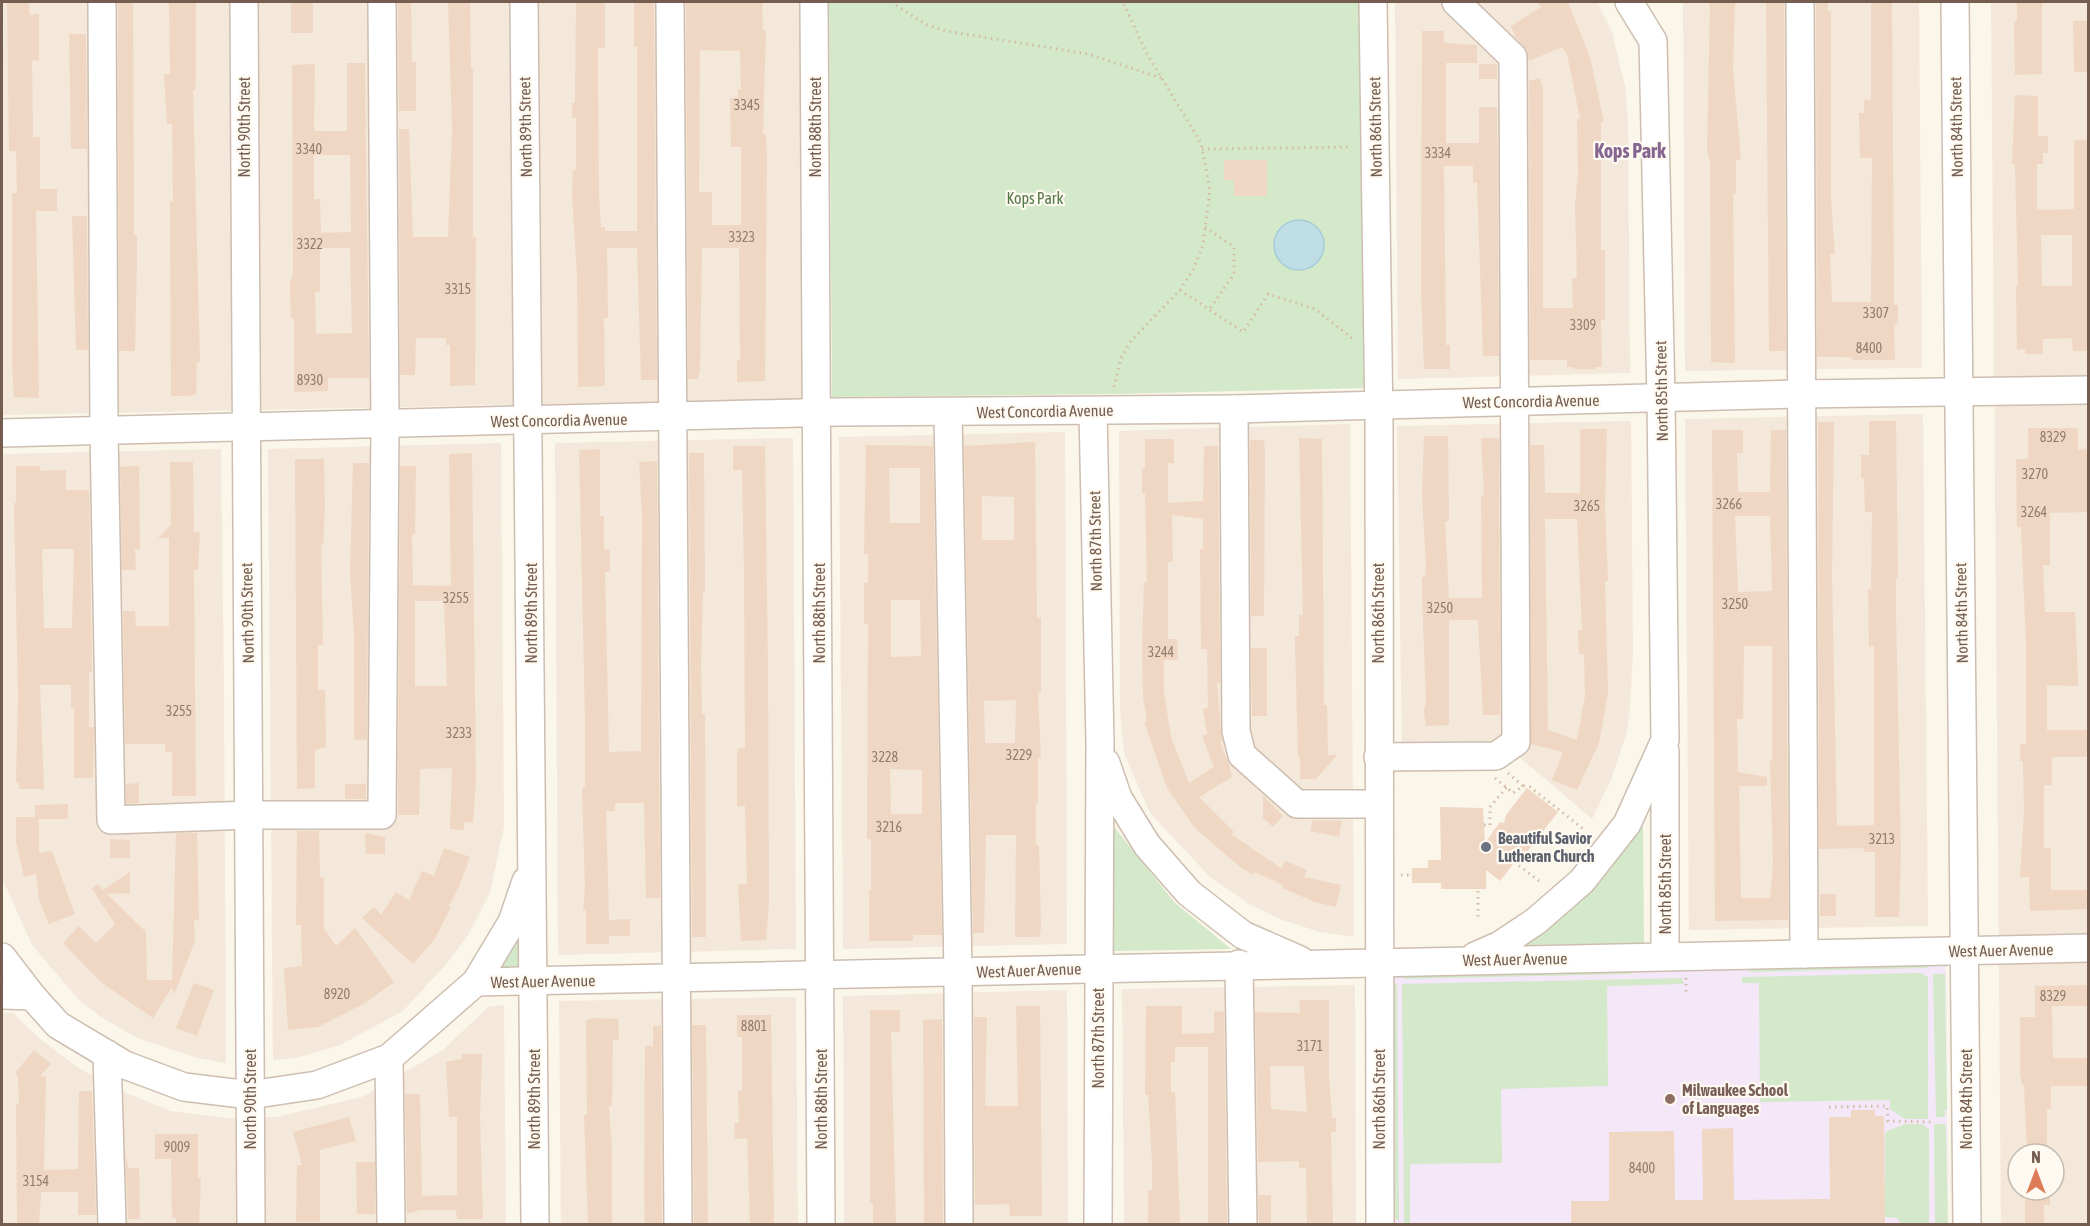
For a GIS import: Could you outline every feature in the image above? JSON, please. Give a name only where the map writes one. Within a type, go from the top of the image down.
[{"type":"street","points":[[102,2],[104,431],[111,820],[249,815],[382,815],[385,424],[382,2]]},
{"type":"street","name":"North 90th Street","points":[[244,2],[251,1224]]},
{"type":"street","name":"North 89th Street","points":[[524,2],[535,1224]]},
{"type":"street","points":[[670,2],[678,1224]]},
{"type":"street","name":"North 88th Street","points":[[814,2],[822,1224]]},
{"type":"street","name":"North 86th Street","points":[[1373,2],[1378,404],[1380,1224]]},
{"type":"street","points":[[1378,757],[1491,756],[1505,753],[1516,742],[1513,57],[1456,2]]},
{"type":"street","points":[[1629,2],[1653,41]]},
{"type":"street","name":"North 85th Street","points":[[1653,2],[1661,398],[1665,956]]},
{"type":"street","points":[[1800,2],[1804,954]]},
{"type":"street","name":"North 84th Street","points":[[1955,2],[1967,1224]]},
{"type":"street","name":"West Concordia Avenue","points":[[2,433],[817,413],[1234,409],[1801,394],[2088,390]]},
{"type":"street","points":[[1234,409],[1236,731],[1242,755],[1297,804],[1378,804]]},
{"type":"street","name":"North 87th Street","points":[[1092,411],[1100,743],[1098,1224]]},
{"type":"street","points":[[948,412],[958,973],[959,1224]]},
{"type":"street","name":"North 85th Street","points":[[1465,960],[1500,945],[1536,921],[1582,881],[1627,824],[1665,740]]},
{"type":"street","name":"North 87th Street","points":[[1100,743],[1118,798],[1147,845],[1189,893],[1244,934],[1306,963]]},
{"type":"street","points":[[476,982],[512,922],[533,863]]},
{"type":"street","name":"West Auer Avenue","points":[[2,957],[58,1025],[125,1065],[184,1087],[250,1095],[317,1085],[389,1058],[476,982],[958,973],[1239,964],[1379,964],[1465,960],[2088,948]]},
{"type":"street","points":[[1239,964],[1243,1224]]},
{"type":"street","points":[[2,995],[32,996]]},
{"type":"street","points":[[107,1054],[112,1224]]},
{"type":"street","points":[[389,1058],[391,1224]]},
{"type":"path","points":[[891,2],[926,24],[946,31],[1088,54],[1161,78]]},
{"type":"path","points":[[1114,387],[1121,358],[1131,341],[1180,290],[1193,270],[1203,244],[1210,190],[1202,149],[1132,26],[1123,2]]},
{"type":"path","points":[[1202,149],[1352,147]]},
{"type":"path","points":[[1205,227],[1234,247],[1234,274],[1209,310]]},
{"type":"path","points":[[1180,290],[1243,332],[1268,294],[1315,309],[1353,339]]},
{"type":"path","points":[[1491,756],[1493,776],[1513,793],[1523,786],[1530,787],[1586,831]]},
{"type":"path","points":[[1484,825],[1491,825],[1490,807],[1507,788]]},
{"type":"path","points":[[1514,862],[1539,881]]},
{"type":"path","points":[[1398,875],[1412,875]]},
{"type":"path","points":[[1478,891],[1478,919]]},
{"type":"path","points":[[1686,976],[1686,992]]},
{"type":"path","points":[[1830,1107],[1887,1106],[1888,1121],[1930,1122]]},
{"type":"shaded area","points":[[2,2],[810,2],[803,399],[2,415]]},
{"type":"shaded area","points":[[1395,2],[1597,2],[1612,32],[1625,86],[1628,120],[1630,373],[1398,379]]},
{"type":"shaded area","points":[[1683,2],[1919,2],[1922,368],[1685,371]]},
{"type":"shaded area","points":[[1991,2],[2088,2],[2088,1224],[2001,1224]]},
{"type":"shaded area","points":[[1923,414],[1928,926],[1689,930],[1685,419]]},
{"type":"shaded area","points":[[1631,421],[1633,652],[1630,706],[1627,732],[1611,780],[1592,819],[1504,744],[1402,749],[1397,426]]},
{"type":"shaded area","points":[[1350,424],[1354,937],[1320,932],[1280,919],[1249,904],[1210,877],[1150,813],[1124,753],[1120,710],[1119,431]]},
{"type":"shaded area","points":[[1065,432],[1067,944],[843,949],[839,437]]},
{"type":"shaded area","points":[[793,438],[796,949],[558,955],[555,443]]},
{"type":"shaded area","points":[[501,443],[504,826],[490,893],[468,935],[448,962],[403,1011],[340,1045],[296,1058],[273,1060],[268,449]]},
{"type":"shaded area","points":[[221,449],[226,1063],[197,1058],[137,1038],[101,1017],[78,999],[32,945],[2,878],[2,454]]},
{"type":"shaded area","name":"Milwaukee School of Languages","points":[[1946,961],[1948,1224],[1394,1224],[1392,974]]},
{"type":"shaded area","points":[[1355,985],[1356,1224],[1124,1224],[1122,989]]},
{"type":"shaded area","points":[[1067,990],[1068,1224],[844,1224],[843,996]]},
{"type":"shaded area","points":[[796,997],[798,1224],[561,1224],[559,1001]]},
{"type":"shaded area","points":[[504,1005],[506,1224],[2,1224],[2,1013],[13,1013],[40,1039],[77,1067],[122,1091],[170,1111],[226,1118],[276,1117],[362,1097],[443,1050],[488,1007]]},
{"type":"green space","name":"Kops Park","points":[[829,2],[1359,2],[1364,388],[832,397]]},
{"type":"green space","points":[[1111,823],[1175,903],[1231,949],[1112,951]]},
{"type":"green space","points":[[1643,824],[1644,943],[1524,945],[1596,886],[1632,835]]},
{"type":"green space","points":[[521,921],[520,968],[497,969]]},
{"type":"green space","points":[[1927,962],[1927,968],[1749,972],[1749,966]]},
{"type":"green space","points":[[1631,969],[1631,974],[1403,979],[1402,974]]},
{"type":"green space","points":[[1921,973],[1928,977],[1928,1119],[1905,1119],[1890,1109],[1890,1100],[1760,1102],[1759,983],[1742,983],[1742,977]]},
{"type":"green space","points":[[1933,974],[1945,974],[1947,1110],[1945,1110],[1945,1117],[1936,1117]]},
{"type":"green space","points":[[1682,978],[1684,984],[1607,986],[1608,1086],[1501,1089],[1502,1163],[1410,1164],[1410,1224],[1404,1224],[1402,984]]},
{"type":"green space","points":[[1397,984],[1399,1221],[1393,1217],[1393,985]]},
{"type":"green space","points":[[1905,1124],[1922,1124],[1929,1129],[1929,1224],[1901,1224],[1897,1218],[1885,1217],[1885,1132]]},
{"type":"green space","points":[[1934,1124],[1945,1124],[1948,1224],[1935,1224]]},
{"type":"water","points":[[1294,220],[1304,220],[1317,227],[1324,240],[1324,250],[1317,263],[1304,270],[1294,270],[1285,266],[1278,259],[1274,250],[1274,240],[1278,231],[1285,224]]},
{"type":"building","points":[[7,2],[29,2],[30,15],[39,14],[39,61],[32,60],[33,137],[40,137],[40,189],[57,189],[57,211],[36,211],[39,398],[14,397],[12,193],[17,193],[16,151],[9,151]]},
{"type":"building","points":[[118,2],[133,2],[134,235],[137,235],[135,351],[119,351]]},
{"type":"building","points":[[169,2],[196,2],[196,80],[193,91],[200,362],[197,362],[196,395],[188,396],[172,396],[171,393],[172,124],[167,124],[164,74],[170,74]]},
{"type":"building","points":[[398,2],[411,2],[412,62],[416,62],[416,111],[399,111]]},
{"type":"building","points":[[448,2],[470,2],[471,69],[473,69],[473,237],[476,237],[475,385],[450,386],[450,345],[446,345],[446,338],[416,338],[415,375],[400,375],[399,129],[409,129],[413,237],[448,237],[452,129]]},
{"type":"building","points":[[576,2],[605,2],[605,48],[598,48],[601,227],[605,227],[605,231],[637,231],[637,47],[634,47],[634,2],[654,2],[657,380],[641,380],[637,248],[607,248],[608,318],[604,318],[605,386],[578,387],[577,276],[572,194],[573,170],[576,170],[576,118],[572,118],[572,103],[575,103]]},
{"type":"building","points":[[686,2],[762,2],[763,30],[766,30],[763,134],[766,134],[767,159],[765,381],[737,382],[737,360],[740,360],[739,248],[702,248],[700,368],[698,379],[688,379]],"holes":[[[700,50],[740,51],[741,89],[738,89],[738,98],[730,98],[731,147],[741,147],[741,225],[712,225],[712,192],[699,192]]]},
{"type":"building","points":[[1537,2],[1568,2],[1590,57],[1604,122],[1601,122],[1601,250],[1605,250],[1605,320],[1601,320],[1602,367],[1595,367],[1595,369],[1567,367],[1567,360],[1530,360],[1529,81],[1540,78],[1543,88],[1543,308],[1573,308],[1572,278],[1577,278],[1575,207],[1578,172],[1577,119],[1580,119],[1567,54],[1562,47],[1529,61],[1527,50],[1516,38],[1511,26],[1541,7]]},
{"type":"building","points":[[1710,2],[1735,2],[1733,69],[1741,160],[1736,160],[1736,194],[1733,194],[1735,363],[1711,362],[1710,161],[1707,152]]},
{"type":"building","points":[[1766,2],[1784,2],[1786,351],[1769,351]]},
{"type":"building","points":[[1816,2],[1828,2],[1828,11],[1831,11],[1831,200],[1835,254],[1830,254],[1832,302],[1871,302],[1872,158],[1860,158],[1859,113],[1864,113],[1864,100],[1871,100],[1871,2],[1892,2],[1894,305],[1898,305],[1898,322],[1894,326],[1895,360],[1817,357]]},
{"type":"building","points":[[2017,2],[2042,2],[2042,74],[2015,75],[2014,21],[2017,21]]},
{"type":"building","points":[[291,3],[313,3],[313,33],[291,33]]},
{"type":"building","points":[[2073,21],[2088,21],[2088,72],[2074,72]]},
{"type":"building","points":[[1422,31],[1444,31],[1444,43],[1477,45],[1477,63],[1446,63],[1446,143],[1479,143],[1479,107],[1497,107],[1499,356],[1483,356],[1477,182],[1473,183],[1473,166],[1444,166],[1446,345],[1450,345],[1450,369],[1424,369],[1421,289]]},
{"type":"building","points":[[69,34],[86,34],[87,149],[71,149]]},
{"type":"building","points":[[347,63],[365,63],[369,378],[328,378],[328,391],[294,392],[294,318],[291,318],[290,292],[290,281],[293,275],[292,65],[315,64],[314,131],[347,131]],"holes":[[[314,155],[350,155],[351,232],[321,233],[320,199],[314,199]],[[320,248],[350,248],[352,333],[316,334],[315,291],[320,292]]]},
{"type":"building","points":[[1479,64],[1497,64],[1497,79],[1479,79]]},
{"type":"building","points":[[2015,95],[2038,96],[2038,136],[2048,136],[2048,153],[2043,153],[2043,164],[2037,164],[2037,210],[2074,209],[2074,140],[2088,140],[2088,351],[2073,351],[2072,338],[2043,339],[2043,354],[2025,354],[2025,349],[2017,350],[2015,164],[2012,164]],"holes":[[[2041,235],[2072,235],[2072,286],[2042,286]]]},
{"type":"building","points":[[1224,160],[1267,160],[1267,196],[1234,196],[1234,180],[1224,180]]},
{"type":"building","points":[[72,216],[87,216],[88,350],[76,350]]},
{"type":"building","points":[[1869,421],[1896,421],[1898,579],[1896,579],[1896,614],[1901,851],[1899,917],[1875,917],[1875,852],[1864,852],[1863,848],[1819,849],[1818,422],[1834,422],[1832,576],[1837,826],[1874,825],[1874,646],[1869,647],[1868,589],[1871,589],[1872,512],[1865,512],[1864,478],[1861,478],[1861,455],[1869,455]]},
{"type":"building","points":[[2028,428],[2078,428],[2078,450],[2086,449],[2088,456],[2088,512],[2050,513],[2050,565],[2043,565],[2045,612],[2075,612],[2078,686],[2047,685],[2047,730],[2088,730],[2088,757],[2052,757],[2052,785],[2044,785],[2044,848],[2051,848],[2051,890],[2088,890],[2088,909],[2030,911],[2029,877],[2020,877],[2024,810],[2023,761],[2020,761],[2020,744],[2026,744],[2026,644],[2021,527],[2017,527],[2016,459],[2028,459]]},
{"type":"building","points":[[1580,429],[1607,429],[1605,505],[1608,581],[1605,581],[1608,693],[1599,743],[1577,790],[1552,780],[1563,752],[1531,744],[1530,445],[1544,445],[1545,493],[1580,493]],"holes":[[[1545,519],[1577,519],[1582,630],[1578,630],[1579,654],[1584,654],[1585,696],[1577,740],[1548,730]]]},
{"type":"building","points":[[1712,430],[1743,430],[1743,453],[1737,453],[1738,492],[1770,492],[1771,430],[1786,430],[1788,920],[1715,921]],"holes":[[[1735,516],[1770,516],[1772,591],[1738,592]],[[1744,646],[1772,646],[1772,761],[1770,761],[1773,864],[1770,898],[1741,898],[1739,786],[1767,786],[1767,777],[1738,772],[1737,719],[1743,719]]]},
{"type":"building","points":[[1424,436],[1448,436],[1449,521],[1445,521],[1449,598],[1482,598],[1481,496],[1484,495],[1481,438],[1499,438],[1500,715],[1483,715],[1478,620],[1449,620],[1449,725],[1426,726],[1424,711],[1426,702],[1422,577],[1425,577],[1426,566],[1422,493]]},
{"type":"building","points":[[1299,438],[1322,439],[1324,705],[1327,705],[1328,755],[1337,755],[1316,779],[1300,779],[1300,757],[1298,757],[1295,636],[1299,636],[1299,615],[1303,615]]},
{"type":"building","points":[[1145,439],[1174,439],[1174,463],[1168,463],[1168,503],[1203,501],[1204,446],[1218,446],[1220,683],[1217,683],[1222,742],[1220,742],[1232,777],[1199,797],[1234,832],[1231,834],[1281,868],[1285,861],[1307,870],[1304,877],[1341,885],[1336,907],[1315,902],[1282,888],[1283,885],[1255,872],[1253,875],[1240,867],[1195,828],[1167,788],[1144,722],[1147,722],[1143,696],[1142,647],[1144,582],[1147,582],[1145,493],[1142,493],[1142,468],[1145,468]],"holes":[[[1172,515],[1203,519],[1203,549],[1200,549],[1201,649],[1207,649],[1208,708],[1203,709],[1207,734],[1202,736],[1214,767],[1189,783],[1171,737],[1164,692],[1164,660],[1178,660],[1177,639],[1168,639],[1168,562],[1173,562]]]},
{"type":"building","points":[[1250,440],[1264,440],[1264,616],[1251,616]]},
{"type":"building","points":[[1035,442],[1037,618],[1041,618],[1041,692],[1038,693],[1041,758],[1038,758],[1038,803],[1036,803],[1041,928],[1039,937],[1015,937],[1016,835],[986,835],[984,933],[973,933],[964,446]],"holes":[[[982,496],[1014,497],[1014,540],[982,540]],[[1016,700],[1015,743],[985,743],[984,701]]]},
{"type":"building","points":[[866,445],[933,446],[942,935],[913,935],[913,941],[869,941],[871,839],[867,839],[868,624],[864,624],[864,583],[868,583],[868,554],[864,554]],"holes":[[[889,468],[920,468],[920,523],[890,523]],[[891,600],[920,600],[921,656],[891,657]],[[890,769],[922,770],[922,814],[891,814]]]},
{"type":"building","points":[[733,446],[765,446],[769,903],[766,940],[741,941],[738,884],[747,884],[745,806],[737,806],[737,755],[738,748],[745,748],[744,570],[742,470],[733,470]]},
{"type":"building","points":[[600,449],[600,516],[604,516],[604,550],[610,549],[610,572],[605,572],[609,752],[641,751],[642,514],[639,462],[657,461],[660,898],[646,898],[644,803],[615,803],[615,811],[606,811],[609,920],[630,919],[630,936],[609,936],[609,944],[586,944],[586,910],[583,911],[585,888],[582,788],[585,787],[585,718],[579,450]]},
{"type":"building","points":[[472,453],[476,778],[473,823],[464,822],[464,830],[450,829],[452,768],[420,769],[419,815],[398,815],[400,466],[416,466],[415,534],[412,534],[413,585],[451,586],[449,454]],"holes":[[[415,601],[444,601],[447,686],[415,686]]]},
{"type":"building","points":[[689,453],[704,453],[705,592],[703,592],[701,665],[702,714],[705,714],[706,937],[692,937]]},
{"type":"building","points":[[295,459],[324,459],[325,510],[323,545],[321,545],[323,645],[318,645],[318,690],[325,690],[326,747],[315,750],[315,788],[297,789]]},
{"type":"building","points":[[170,462],[193,462],[194,532],[200,532],[198,570],[194,570],[196,796],[172,796],[172,752],[165,752],[165,744],[125,744],[123,611],[135,611],[136,626],[169,626],[169,538],[158,538],[171,525]]},
{"type":"building","points":[[353,463],[369,463],[367,740],[354,740],[354,634],[350,574]]},
{"type":"building","points":[[16,466],[40,466],[40,471],[66,470],[66,490],[89,490],[92,672],[89,672],[89,727],[94,727],[93,778],[74,778],[74,708],[71,708],[71,685],[40,685],[44,789],[19,789],[19,782],[16,782],[18,697],[14,503],[16,503]],"holes":[[[42,549],[74,549],[72,628],[44,628]]]},
{"type":"building","points":[[139,466],[140,549],[135,549],[136,570],[122,570],[120,467]]},
{"type":"building","points":[[1251,648],[1267,648],[1267,716],[1252,716]]},
{"type":"building","points":[[139,783],[139,803],[126,804],[126,784]]},
{"type":"building","points":[[345,784],[366,784],[366,799],[345,799]]},
{"type":"building","name":"Beautiful Savior Lutheran Church","points":[[1527,788],[1558,812],[1520,861],[1517,859],[1500,881],[1486,870],[1486,889],[1441,889],[1441,883],[1412,883],[1412,868],[1428,868],[1428,860],[1441,860],[1440,807],[1483,808],[1485,843],[1500,822],[1504,823],[1506,815]]},
{"type":"building","points":[[1263,795],[1283,816],[1273,827],[1263,818]]},
{"type":"building","points":[[68,804],[68,819],[39,819],[39,853],[52,851],[75,914],[49,924],[39,900],[36,874],[24,877],[16,842],[16,817],[35,817],[35,805]]},
{"type":"building","points":[[1313,820],[1342,821],[1339,837],[1310,831]]},
{"type":"building","points":[[297,831],[319,831],[320,877],[324,877],[324,928],[336,946],[355,928],[394,982],[365,1003],[318,1027],[288,1030],[284,968],[302,966],[301,925],[296,925]]},
{"type":"building","points":[[176,833],[197,833],[199,920],[194,920],[195,941],[174,995],[172,987],[153,1018],[102,983],[63,943],[79,926],[96,943],[115,924],[92,889],[98,884],[103,890],[130,872],[130,893],[107,894],[146,932],[147,980],[172,980]]},
{"type":"building","points":[[365,833],[385,837],[385,854],[366,854]]},
{"type":"building","points":[[110,839],[130,840],[130,858],[110,858]]},
{"type":"building","points":[[444,848],[470,857],[449,906],[451,907],[434,940],[413,964],[362,918],[374,907],[381,915],[396,892],[409,900],[422,871],[434,876]]},
{"type":"building","points":[[1820,894],[1836,894],[1836,916],[1820,916]]},
{"type":"building","points":[[194,983],[214,990],[197,1036],[176,1028]]},
{"type":"building","points":[[2087,985],[2087,1006],[2052,1006],[2053,1058],[2088,1058],[2088,1086],[2051,1086],[2051,1109],[2047,1109],[2047,1142],[2026,1142],[2024,1085],[2022,1085],[2020,1072],[2020,1017],[2035,1017],[2035,986]]},
{"type":"building","points":[[1299,1000],[1329,1000],[1329,1075],[1332,1118],[1336,1118],[1336,1132],[1331,1132],[1333,1224],[1307,1224],[1306,1168],[1299,1168],[1299,1161],[1258,1162],[1255,1012],[1300,1013]],"holes":[[[1270,1066],[1304,1066],[1307,1112],[1271,1109]]]},
{"type":"building","points":[[1016,1006],[1040,1006],[1042,1216],[1010,1216],[1009,1204],[975,1205],[974,1017],[987,1017],[985,1106],[1018,1106]]},
{"type":"building","points":[[1146,1006],[1182,1006],[1182,1034],[1214,1033],[1214,1011],[1224,1012],[1227,1224],[1208,1224],[1208,1047],[1175,1047],[1175,1062],[1171,1062],[1171,1092],[1175,1092],[1180,1224],[1148,1224],[1148,1190],[1152,1190],[1152,1160],[1148,1095],[1145,1095]]},
{"type":"building","points":[[870,1010],[900,1010],[900,1032],[891,1032],[896,1224],[873,1224],[873,1203],[870,1203]]},
{"type":"building","points":[[737,1015],[771,1015],[774,1224],[750,1224],[747,1138],[735,1139],[734,1123],[739,1123],[738,1091],[742,1091],[742,1037],[737,1037]]},
{"type":"building","points":[[618,1019],[619,1040],[613,1040],[612,1106],[609,1106],[612,1151],[612,1224],[588,1224],[584,1115],[587,1115],[586,1020]]},
{"type":"building","points":[[942,1019],[943,1224],[924,1224],[923,1020]]},
{"type":"building","points":[[692,1025],[706,1025],[708,1224],[694,1224]]},
{"type":"building","points":[[653,1026],[661,1026],[662,1224],[645,1224],[645,1046],[653,1046]]},
{"type":"building","points":[[34,1050],[51,1064],[40,1076],[46,1076],[44,1170],[78,1169],[79,1091],[92,1091],[96,1215],[78,1215],[78,1192],[41,1192],[39,1224],[17,1224],[16,1104],[19,1104],[18,1076],[15,1073]]},
{"type":"building","points":[[462,1054],[482,1054],[480,1117],[483,1219],[457,1219],[456,1210],[420,1210],[407,1214],[405,1094],[420,1094],[422,1196],[457,1195],[457,1117],[449,1117],[446,1062],[462,1059]]},
{"type":"building","points":[[1851,1110],[1875,1110],[1875,1116],[1884,1116],[1885,1224],[1571,1224],[1571,1201],[1609,1201],[1609,1132],[1674,1131],[1675,1200],[1703,1200],[1702,1129],[1733,1128],[1734,1200],[1830,1199],[1829,1117],[1851,1117]]},
{"type":"building","points":[[349,1117],[356,1141],[320,1150],[320,1222],[296,1222],[297,1165],[302,1165],[293,1132]]},
{"type":"building","points":[[155,1134],[198,1134],[198,1178],[201,1178],[199,1224],[176,1224],[176,1218],[172,1218],[171,1159],[155,1159]]},
{"type":"building","points":[[125,1146],[128,1168],[139,1168],[140,1219],[128,1219]]},
{"type":"building","points":[[356,1162],[375,1162],[375,1214],[357,1214]]},
{"type":"building","points":[[1258,1195],[1271,1195],[1271,1224],[1259,1224]]},
{"type":"building","points":[[2025,1202],[2050,1202],[2050,1205],[2044,1205],[2044,1224],[2025,1224]]},
{"type":"place","name":"Beautiful Savior Lutheran Church","points":[[1486,847]]},
{"type":"place","name":"Milwaukee School of Languages","points":[[1670,1099]]},
{"type":"district","name":"Kops Park","points":[[1630,151]]}]
